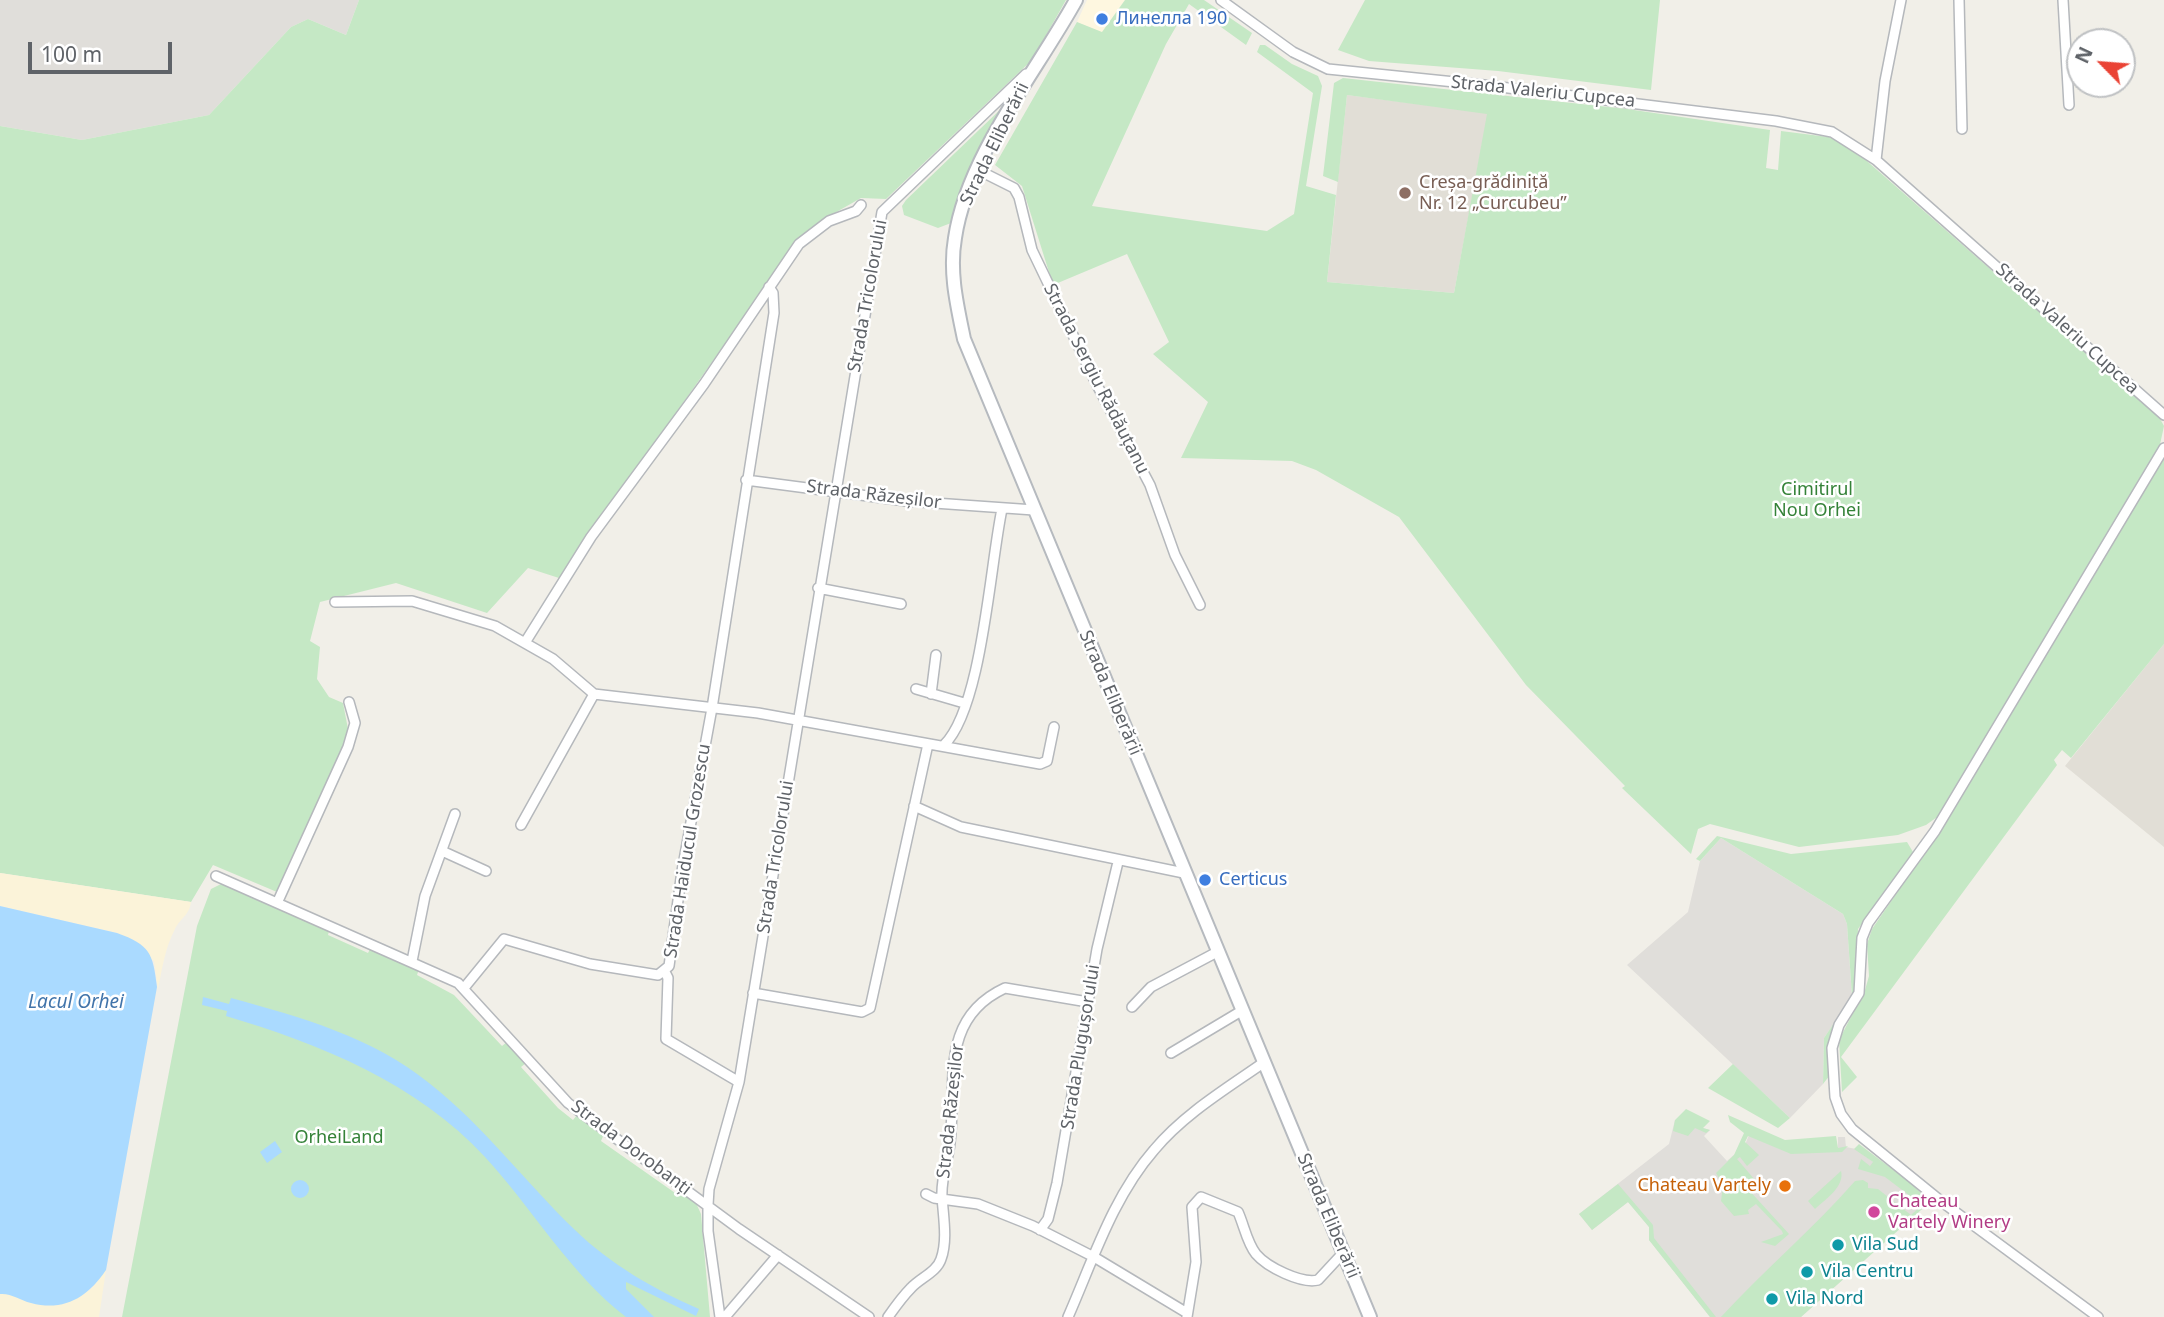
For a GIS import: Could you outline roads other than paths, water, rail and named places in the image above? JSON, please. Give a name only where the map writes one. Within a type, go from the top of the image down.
[{"type":"street","name":"Strada Eliberării","points":[[1076,0],[1035,65],[978,170],[965,200],[955,238],[954,284],[957,305],[973,363],[1370,1317]]},
{"type":"street","name":"Strada Valeriu Cupcea","points":[[1221,0],[1293,52],[1328,69],[1776,121],[1832,132],[1875,160],[2164,415]]},
{"type":"street","points":[[1875,160],[1885,81],[1901,0]]},
{"type":"street","points":[[1959,0],[1962,129]]},
{"type":"street","points":[[2063,0],[2069,105]]},
{"type":"street","name":"Strada Tricolorului","points":[[722,1317],[708,1231],[708,1205],[714,1172],[739,1082],[818,588],[882,212],[1035,65]]},
{"type":"street","name":"Strada Sergiu Rădăuțanu","points":[[978,170],[1014,188],[1019,197],[1032,250],[1097,385],[1150,485],[1175,555],[1200,605]]},
{"type":"street","points":[[526,641],[591,537],[704,383],[799,244],[829,221],[856,211],[862,205]]},
{"type":"street","name":"Strada Haiducul Grozescu","points":[[464,988],[504,939],[615,970],[650,975],[665,972],[670,966],[686,846],[712,708],[774,313],[773,293],[769,287]]},
{"type":"street","points":[[2098,1317],[1953,1210],[1852,1129],[1835,1097],[1832,1048],[1839,1025],[1859,993],[1862,938],[1868,923],[1935,831],[2164,448]]},
{"type":"street","name":"Strada Răzeșilor","points":[[746,480],[906,501],[1034,510]]},
{"type":"street","points":[[944,745],[960,725],[984,630],[1002,509]]},
{"type":"street","points":[[818,588],[901,604]]},
{"type":"street","points":[[335,603],[422,603],[495,626],[526,641],[594,694],[613,694],[798,721],[1045,763],[1054,727]]},
{"type":"street","points":[[931,694],[936,655]]},
{"type":"street","points":[[916,689],[964,703]]},
{"type":"street","points":[[522,825],[594,694]]},
{"type":"street","points":[[278,901],[348,747],[355,723],[349,702]]},
{"type":"street","points":[[753,993],[869,1011],[928,744]]},
{"type":"street","points":[[914,806],[961,827],[1118,862],[1184,873]]},
{"type":"street","points":[[412,961],[425,896],[455,814]]},
{"type":"street","points":[[442,851],[486,871]]},
{"type":"street","name":"Strada Plugușorului","points":[[1041,1230],[1048,1219],[1057,1183],[1088,1002],[1118,862]]},
{"type":"street","name":"Strada Dorobanți","points":[[216,876],[412,961],[464,988],[568,1102],[708,1205],[869,1317]]},
{"type":"street","points":[[1132,1007],[1150,987],[1219,951]]},
{"type":"street","points":[[665,972],[668,978],[666,1039],[739,1082]]},
{"type":"street","name":"Strada Răzeșilor","points":[[888,1317],[912,1286],[940,1263],[945,1211],[942,1198],[950,1143],[955,1057],[965,1021],[975,1009],[1004,988],[1088,1002]]},
{"type":"street","points":[[1171,1053],[1243,1010]]},
{"type":"street","points":[[1068,1317],[1128,1186],[1155,1147],[1176,1127],[1263,1063]]},
{"type":"street","points":[[926,1194],[933,1198],[978,1204],[1041,1230],[1094,1257],[1187,1315],[1196,1262],[1192,1207],[1201,1197],[1238,1212],[1256,1254],[1267,1263],[1294,1275],[1318,1280],[1343,1253]]},
{"type":"street","points":[[722,1317],[778,1255]]},
{"type":"water","name":"Lacul Orhei","points":[[0,906],[128,937],[148,952],[157,987],[106,1270],[83,1295],[64,1304],[43,1305],[0,1294]]},
{"type":"water","points":[[203,997],[229,1004],[231,998],[309,1021],[360,1041],[407,1067],[468,1117],[557,1212],[589,1242],[634,1275],[699,1309],[696,1316],[626,1282],[626,1289],[654,1317],[626,1317],[587,1281],[485,1157],[429,1108],[398,1087],[331,1053],[226,1016],[227,1011],[202,1005]]},
{"type":"water","points":[[275,1141],[282,1152],[267,1163],[260,1152]]},
{"type":"water","points":[[300,1180],[308,1185],[309,1189],[304,1197],[300,1198],[292,1193],[291,1189],[296,1181]]},
{"type":"place","name":"Линелла 190","points":[[1102,19]]},
{"type":"place","name":"Creșa-grădiniță Nr. 12 „Curcubeu”","points":[[1405,193]]},
{"type":"place","name":"Certicus","points":[[1205,880]]},
{"type":"place","name":"Chateau Vartely","points":[[1785,1186]]},
{"type":"place","name":"Chateau Vartely Winery","points":[[1874,1212]]},
{"type":"place","name":"Vila Sud","points":[[1838,1245]]},
{"type":"place","name":"Vila Centru","points":[[1807,1272]]},
{"type":"place","name":"Vila Nord","points":[[1772,1299]]},
{"type":"park label","name":"Cimitirul Nou Orhei","points":[[1817,500]]},
{"type":"park label","name":"OrheiLand","points":[[339,1138]]}]
